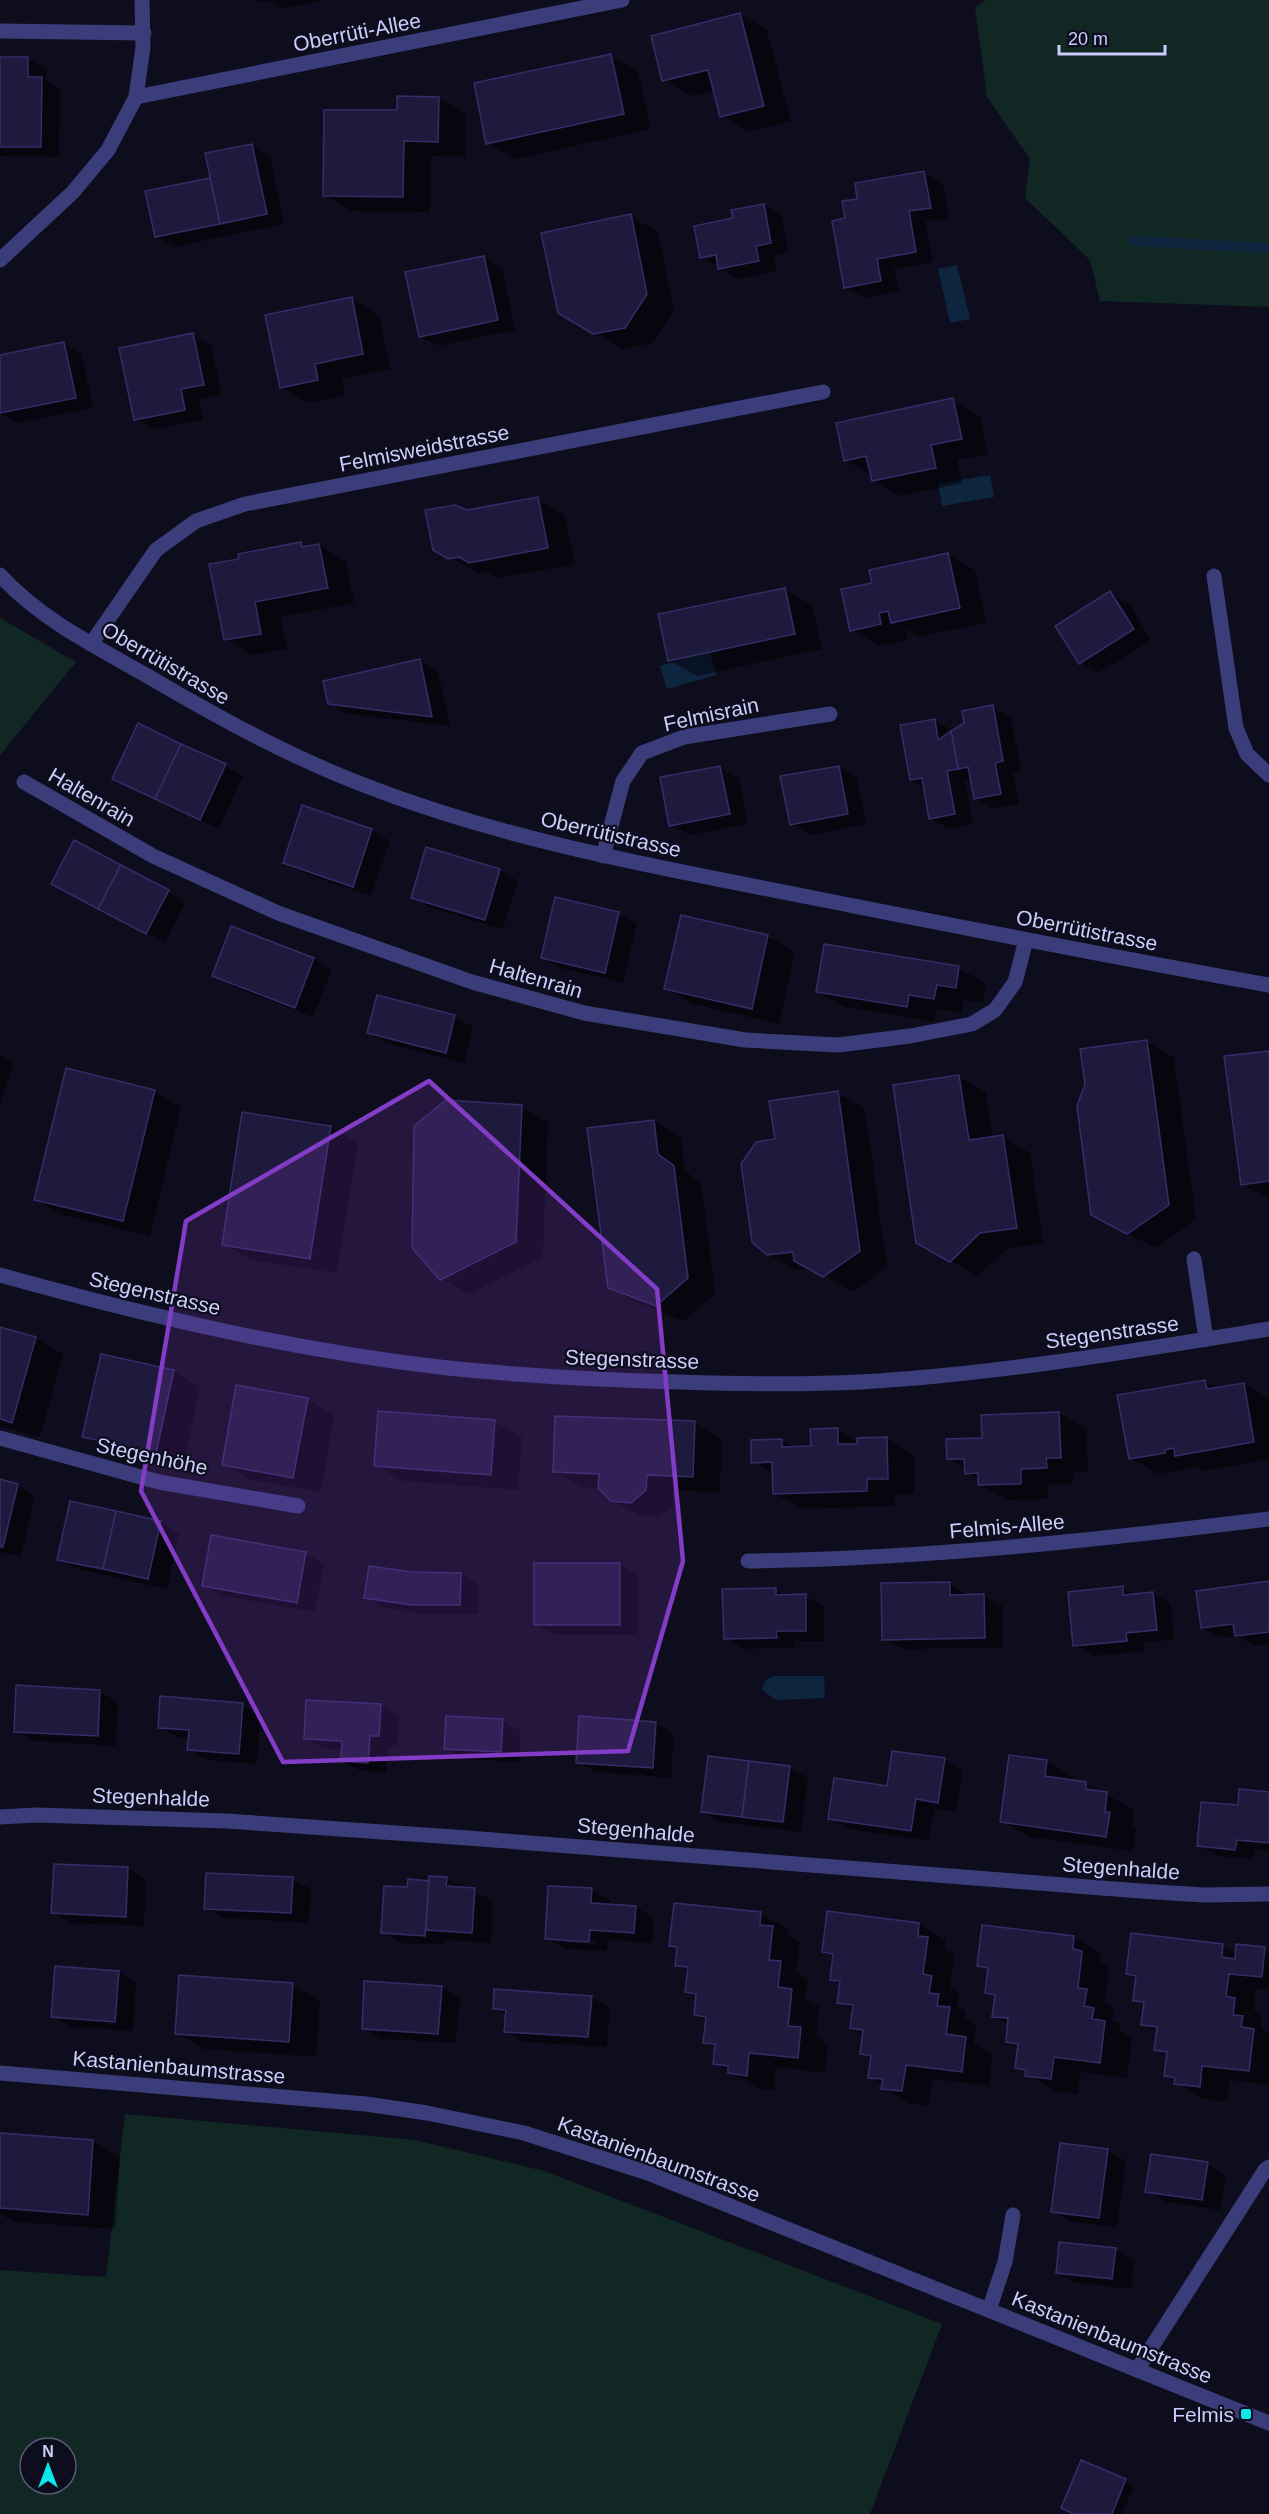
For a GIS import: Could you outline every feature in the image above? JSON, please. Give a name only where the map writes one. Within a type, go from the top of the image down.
[{"type":"street","points":[[0,260],[73,192],[108,150],[136,98],[144,33],[142,0]]},
{"type":"street","name":"Oberrüti-Allee","points":[[136,98],[622,0]]},
{"type":"street","points":[[0,32],[144,33]]},
{"type":"street","name":"Felmisweidstrasse","points":[[91,644],[156,550],[196,521],[245,504],[823,392]]},
{"type":"street","name":"Oberrütistrasse","points":[[0,575],[18,595],[91,644],[238,729],[359,783],[464,819],[603,856],[1026,940],[1269,985]]},
{"type":"street","points":[[1214,576],[1236,728],[1247,754],[1269,775]]},
{"type":"street","name":"Felmisrain","points":[[603,856],[623,781],[642,753],[684,737],[830,714]]},
{"type":"street","name":"Haltenrain","points":[[24,782],[153,856],[278,913],[472,982],[584,1013],[745,1040],[838,1044],[910,1036],[972,1024],[996,1010],[1015,982],[1026,940]]},
{"type":"street","points":[[1194,1259],[1206,1340]]},
{"type":"street","name":"Stegenstrasse","points":[[0,1275],[100,1303],[165,1318],[331,1351],[447,1368],[617,1380],[860,1382],[1069,1361],[1269,1329]]},
{"type":"street","name":"Stegenhöhe","points":[[0,1438],[159,1482],[298,1506]]},
{"type":"street","name":"Felmis-Allee","points":[[748,1561],[842,1560],[924,1554],[1129,1536],[1269,1519]]},
{"type":"street","name":"Stegenhalde","points":[[0,1817],[36,1815],[226,1821],[1140,1891],[1204,1895],[1269,1894]]},
{"type":"street","name":"Kastanienbaumstrasse","points":[[0,2073],[366,2104],[427,2113],[517,2132],[648,2173],[1269,2423]]},
{"type":"street","points":[[1137,2370],[1264,2170],[1269,2167]]},
{"type":"street","points":[[989,2310],[1005,2262],[1013,2215]]},
{"type":"highlighted area","points":[[429,1081],[657,1289],[683,1561],[628,1751],[283,1762],[141,1491],[186,1221]]},
{"type":"green space","points":[[986,0],[1269,0],[1269,307],[1100,301],[1090,260],[1025,198],[1030,159],[987,97],[975,7]]},
{"type":"green space","points":[[0,618],[76,662],[0,755]]},
{"type":"green space","points":[[125,2114],[415,2140],[544,2171],[942,2324],[870,2514],[0,2514],[0,2270],[106,2277]]},
{"type":"water","points":[[957,265],[970,319],[950,323],[938,269]]},
{"type":"water","points":[[990,475],[994,497],[942,506],[938,484]]},
{"type":"water","points":[[710,652],[716,675],[667,689],[660,666]]},
{"type":"water","points":[[773,1676],[824,1676],[825,1698],[776,1700],[762,1690],[764,1682]]},
{"type":"building","points":[[740,13],[764,106],[720,117],[708,70],[662,81],[651,36]]},
{"type":"building","points":[[611,54],[624,114],[486,144],[474,83]]},
{"type":"building","points":[[0,57],[28,57],[28,77],[42,77],[41,147],[0,147]]},
{"type":"building","points":[[397,96],[439,97],[438,142],[404,141],[403,197],[323,196],[324,110],[397,110]]},
{"type":"building","points":[[252,144],[267,214],[220,224],[205,153]]},
{"type":"building","points":[[924,171],[931,208],[909,211],[916,252],[877,259],[881,281],[844,288],[832,221],[845,218],[842,201],[857,199],[855,183]]},
{"type":"building","points":[[210,178],[220,224],[155,237],[145,191]]},
{"type":"building","points":[[764,204],[771,243],[756,246],[759,261],[718,269],[716,255],[700,258],[694,226],[733,218],[731,210]]},
{"type":"building","points":[[631,214],[647,294],[625,328],[593,334],[558,313],[541,233]]},
{"type":"building","points":[[484,256],[498,320],[419,337],[405,272]]},
{"type":"building","points":[[352,297],[363,354],[315,364],[318,380],[280,388],[265,315]]},
{"type":"building","points":[[193,333],[204,385],[181,389],[185,410],[134,420],[119,348]]},
{"type":"building","points":[[64,342],[76,398],[0,413],[0,355]]},
{"type":"building","points":[[953,398],[962,439],[931,445],[936,468],[872,481],[866,456],[844,461],[836,423]]},
{"type":"building","points":[[538,497],[548,548],[469,563],[459,557],[448,559],[433,550],[425,510],[455,505],[467,510]]},
{"type":"building","points":[[301,542],[302,547],[319,544],[328,588],[255,602],[261,634],[224,640],[209,564],[239,559],[238,554]]},
{"type":"building","points":[[948,553],[960,608],[891,623],[888,611],[879,613],[881,624],[850,631],[841,589],[872,583],[869,570]]},
{"type":"building","points":[[785,588],[795,634],[668,661],[658,614]]},
{"type":"building","points":[[1110,591],[1134,629],[1079,664],[1055,626]]},
{"type":"building","points":[[420,659],[432,717],[328,704],[323,681]]},
{"type":"building","points":[[993,705],[1003,761],[995,763],[1001,794],[974,799],[968,767],[958,769],[951,731],[964,723],[962,711]]},
{"type":"building","points":[[935,719],[938,740],[951,731],[958,769],[947,771],[955,814],[929,819],[922,778],[910,780],[900,725]]},
{"type":"building","points":[[138,723],[181,744],[155,799],[112,779]]},
{"type":"building","points":[[181,744],[226,764],[200,820],[155,799]]},
{"type":"building","points":[[720,766],[730,814],[669,826],[660,777]]},
{"type":"building","points":[[839,766],[848,814],[790,825],[780,776]]},
{"type":"building","points":[[302,805],[372,829],[353,887],[283,863]]},
{"type":"building","points":[[74,840],[121,865],[98,909],[51,884]]},
{"type":"building","points":[[426,847],[500,869],[485,920],[411,898]]},
{"type":"building","points":[[121,865],[169,890],[146,934],[98,909]]},
{"type":"building","points":[[555,897],[619,912],[605,973],[541,958]]},
{"type":"building","points":[[681,915],[768,935],[752,1009],[664,989]]},
{"type":"building","points":[[231,926],[314,958],[295,1008],[212,976]]},
{"type":"building","points":[[824,944],[959,966],[956,988],[937,985],[934,999],[909,995],[907,1007],[816,992]]},
{"type":"building","points":[[377,995],[455,1015],[446,1053],[367,1033]]},
{"type":"building","points":[[1147,1040],[1169,1205],[1127,1234],[1091,1215],[1077,1106],[1085,1084],[1080,1049]]},
{"type":"building","points":[[1269,1051],[1269,1181],[1241,1185],[1224,1056]]},
{"type":"building","points":[[66,1068],[155,1090],[123,1221],[34,1200]]},
{"type":"building","points":[[959,1075],[969,1140],[1003,1135],[1017,1228],[980,1233],[950,1262],[916,1243],[893,1085]]},
{"type":"building","points":[[838,1091],[860,1251],[823,1277],[794,1261],[793,1252],[767,1255],[752,1242],[741,1164],[756,1142],[775,1139],[769,1101]]},
{"type":"building","points":[[446,1100],[522,1105],[516,1242],[440,1280],[412,1248],[414,1126]]},
{"type":"building","points":[[242,1112],[331,1126],[310,1259],[222,1245]]},
{"type":"building","points":[[654,1120],[658,1154],[674,1166],[688,1278],[656,1306],[608,1288],[587,1128]]},
{"type":"building","points":[[0,1327],[36,1337],[12,1423],[0,1419]]},
{"type":"building","points":[[101,1354],[174,1370],[156,1453],[82,1437]]},
{"type":"building","points":[[1205,1380],[1207,1389],[1244,1383],[1254,1442],[1175,1456],[1174,1448],[1165,1450],[1165,1453],[1129,1459],[1117,1395]]},
{"type":"building","points":[[236,1385],[308,1398],[293,1478],[222,1465]]},
{"type":"building","points":[[378,1411],[495,1420],[491,1475],[374,1466]]},
{"type":"building","points":[[1059,1412],[1061,1458],[1046,1458],[1047,1468],[1021,1469],[1021,1484],[978,1485],[978,1473],[965,1474],[964,1459],[947,1459],[946,1439],[982,1438],[981,1415]]},
{"type":"building","points":[[555,1416],[695,1421],[693,1477],[647,1475],[646,1490],[631,1503],[611,1501],[598,1488],[599,1474],[553,1472]]},
{"type":"building","points":[[838,1428],[838,1444],[857,1444],[857,1438],[887,1437],[888,1479],[867,1479],[867,1491],[773,1494],[772,1462],[751,1463],[751,1440],[782,1439],[782,1447],[811,1446],[810,1429]]},
{"type":"building","points":[[0,1479],[18,1484],[3,1547],[0,1547]]},
{"type":"building","points":[[70,1501],[116,1511],[103,1569],[57,1560]]},
{"type":"building","points":[[116,1511],[161,1521],[148,1579],[103,1569]]},
{"type":"building","points":[[211,1535],[306,1552],[297,1603],[202,1586]]},
{"type":"building","points":[[534,1563],[620,1563],[620,1625],[534,1625]]},
{"type":"building","points":[[369,1566],[412,1572],[461,1573],[460,1605],[412,1605],[364,1598]]},
{"type":"building","points":[[1269,1581],[1269,1632],[1235,1636],[1233,1624],[1201,1628],[1196,1591]]},
{"type":"building","points":[[950,1582],[950,1595],[984,1594],[985,1638],[882,1640],[881,1583]]},
{"type":"building","points":[[1123,1586],[1123,1595],[1153,1592],[1157,1630],[1126,1633],[1127,1641],[1073,1646],[1068,1592]]},
{"type":"building","points":[[776,1588],[776,1595],[806,1594],[806,1631],[776,1631],[777,1638],[724,1639],[722,1589]]},
{"type":"building","points":[[16,1685],[100,1690],[98,1736],[14,1732]]},
{"type":"building","points":[[160,1696],[243,1703],[239,1754],[187,1750],[189,1730],[158,1728]]},
{"type":"building","points":[[306,1700],[381,1704],[379,1736],[370,1736],[368,1763],[341,1761],[342,1741],[304,1739]]},
{"type":"building","points":[[446,1716],[503,1719],[501,1752],[444,1749]]},
{"type":"building","points":[[579,1716],[656,1722],[653,1768],[576,1763]]},
{"type":"building","points":[[892,1751],[945,1758],[938,1803],[916,1799],[911,1831],[828,1819],[834,1778],[887,1786]]},
{"type":"building","points":[[1009,1755],[1047,1760],[1045,1776],[1086,1782],[1086,1789],[1107,1792],[1105,1812],[1110,1812],[1106,1837],[1000,1822]]},
{"type":"building","points":[[708,1756],[749,1761],[742,1817],[701,1812]]},
{"type":"building","points":[[749,1761],[790,1766],[783,1822],[742,1817]]},
{"type":"building","points":[[1239,1789],[1269,1792],[1269,1843],[1237,1840],[1235,1850],[1197,1846],[1201,1802],[1238,1805]]},
{"type":"building","points":[[54,1864],[128,1867],[126,1917],[51,1913]]},
{"type":"building","points":[[206,1873],[293,1877],[291,1913],[204,1909]]},
{"type":"building","points":[[429,1876],[447,1877],[446,1886],[475,1888],[472,1933],[426,1930]]},
{"type":"building","points":[[408,1879],[429,1881],[425,1936],[381,1933],[384,1886],[407,1887]]},
{"type":"building","points":[[548,1886],[592,1888],[591,1903],[636,1906],[634,1933],[590,1930],[589,1942],[545,1939]]},
{"type":"building","points":[[674,1903],[761,1912],[760,1925],[773,1926],[769,1960],[781,1961],[778,1987],[792,1989],[788,2026],[801,2027],[798,2058],[749,2053],[747,2076],[728,2073],[728,2066],[713,2064],[715,2044],[703,2043],[706,2017],[694,2015],[696,1994],[685,1992],[688,1967],[675,1966],[677,1947],[669,1946]]},
{"type":"building","points":[[827,1911],[919,1923],[918,1936],[928,1937],[923,1974],[932,1976],[929,1993],[939,1994],[937,2006],[950,2007],[946,2034],[966,2037],[962,2072],[906,2065],[902,2091],[881,2089],[883,2079],[868,2078],[871,2056],[860,2054],[863,2030],[850,2028],[853,2005],[837,2003],[840,1981],[830,1980],[833,1954],[822,1952]]},
{"type":"building","points":[[982,1925],[1074,1936],[1073,1949],[1082,1951],[1078,1988],[1087,1989],[1084,2006],[1094,2008],[1092,2019],[1105,2021],[1100,2063],[1054,2057],[1051,2079],[1025,2076],[1026,2070],[1015,2068],[1018,2044],[1006,2042],[1008,2018],[992,2017],[995,1995],[985,1993],[988,1968],[977,1966]]},
{"type":"building","points":[[1131,1933],[1223,1944],[1222,1957],[1235,1959],[1236,1944],[1265,1947],[1262,1977],[1229,1974],[1226,1996],[1235,1998],[1233,2015],[1243,2016],[1241,2027],[1254,2029],[1249,2071],[1202,2066],[1200,2087],[1174,2084],[1175,2078],[1164,2076],[1167,2052],[1154,2050],[1157,2027],[1141,2025],[1144,2002],[1133,2001],[1136,1976],[1126,1974]]},
{"type":"building","points":[[55,1966],[119,1971],[115,2022],[51,2017]]},
{"type":"building","points":[[179,1975],[293,1983],[289,2042],[175,2034]]},
{"type":"building","points":[[364,1981],[442,1986],[438,2034],[362,2029]]},
{"type":"building","points":[[494,1989],[592,1996],[588,2037],[504,2032],[506,2010],[493,2009]]},
{"type":"building","points":[[0,2133],[93,2140],[88,2215],[0,2208]]},
{"type":"building","points":[[1060,2143],[1108,2149],[1099,2218],[1051,2212]]},
{"type":"building","points":[[1151,2154],[1208,2162],[1202,2200],[1145,2192]]},
{"type":"building","points":[[1059,2242],[1116,2248],[1112,2279],[1056,2273]]},
{"type":"building","points":[[1081,2460],[1126,2479],[1112,2514],[1074,2514],[1061,2508]]},
{"type":"waterway","points":[[1134,241],[1269,248]]},
{"type":"place","name":"Felmis","points":[[1246,2414]]}]
